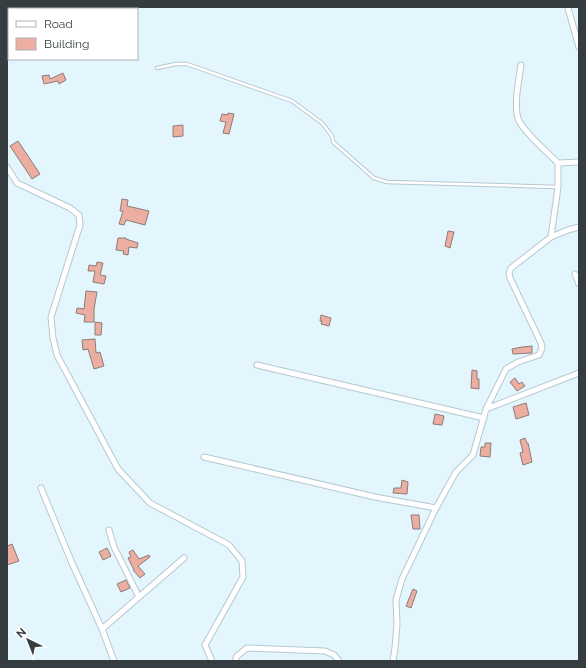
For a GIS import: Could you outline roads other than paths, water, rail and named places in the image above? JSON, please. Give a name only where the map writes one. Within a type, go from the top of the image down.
[{"type":"street","points":[[568,8],[579,47]]},
{"type":"street","points":[[521,65],[517,110],[519,120],[526,130],[558,163],[558,187],[551,237]]},
{"type":"street","points":[[558,163],[579,162]]},
{"type":"street","points":[[7,167],[17,183],[70,208],[79,216],[80,225],[51,317],[53,338],[57,354],[118,469],[150,503],[229,545],[242,560],[243,577],[205,645],[212,661]]},
{"type":"street","points":[[393,661],[396,648],[396,600],[402,579],[436,508],[456,472],[473,455],[486,409],[506,370],[518,362],[536,357],[541,352],[541,343],[510,278],[509,274],[511,268],[551,237],[579,227]]},
{"type":"street","points":[[575,274],[579,284]]},
{"type":"street","points":[[258,365],[484,418]]},
{"type":"street","points":[[486,409],[579,373]]},
{"type":"street","points":[[204,457],[375,497],[436,508]]},
{"type":"street","points":[[41,488],[72,563],[102,628],[114,661]]},
{"type":"street","points":[[109,530],[114,547],[139,597]]},
{"type":"street","points":[[102,628],[184,558]]},
{"type":"street","points":[[235,661],[237,656],[247,648],[325,651],[334,655],[339,661]]},
{"type":"lane","points":[[157,68],[176,64],[187,64],[292,101],[322,123],[332,136],[333,142],[374,178],[387,182],[558,187]]}]
